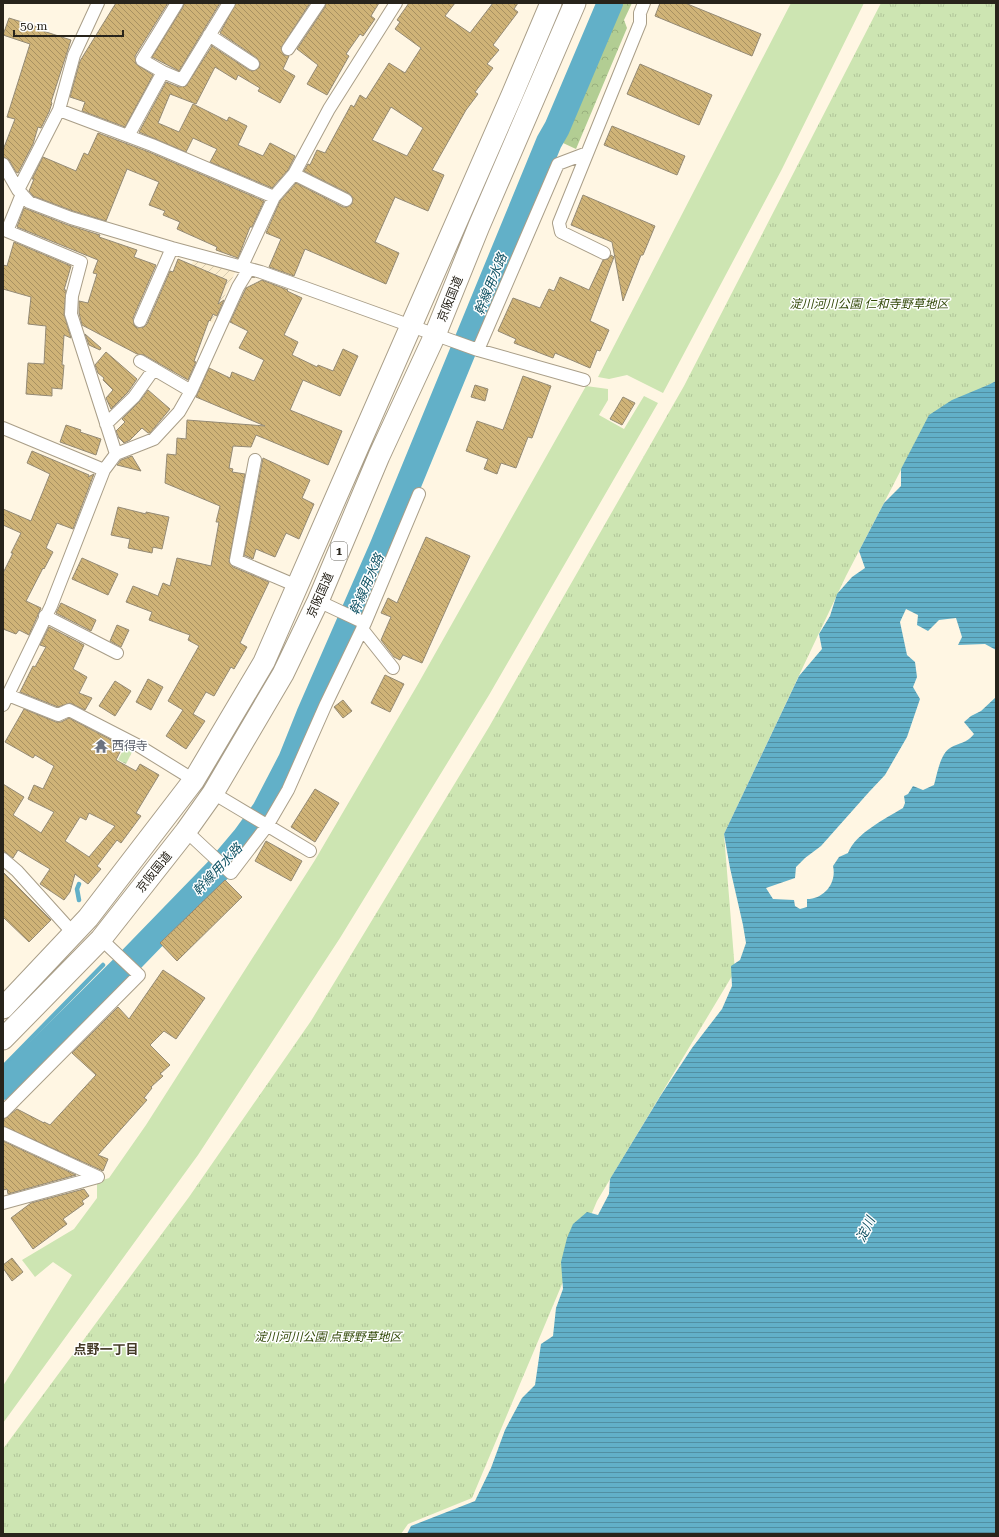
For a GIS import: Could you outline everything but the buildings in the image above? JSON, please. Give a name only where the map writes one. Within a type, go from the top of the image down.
[{"type":"highway","name":"京阪国道","points":[[3,1008],[88,918],[194,780],[264,662],[551,3]]},
{"type":"highway","name":"京阪国道","points":[[3,1039],[108,946],[213,793],[283,674],[326,605],[379,456],[444,338],[479,226],[575,3]]},
{"type":"street","points":[[98,3],[74,55],[59,110],[20,192],[7,232],[82,262],[72,296],[71,314],[116,454]]},
{"type":"street","points":[[177,3],[142,60],[163,72],[182,80],[229,3]]},
{"type":"street","points":[[288,49],[319,3]]},
{"type":"street","points":[[604,253],[561,232],[558,223],[640,23],[640,13],[644,3]]},
{"type":"street","points":[[194,780],[139,746],[69,710],[58,715],[6,700],[45,616],[104,470],[116,454],[154,439],[180,412],[238,288],[274,196],[294,174],[329,109],[390,5]]},
{"type":"street","points":[[209,36],[254,64]]},
{"type":"street","points":[[128,136],[163,72]]},
{"type":"street","points":[[59,110],[128,136],[274,196]]},
{"type":"street","points":[[476,350],[558,164],[587,153]]},
{"type":"street","points":[[3,164],[20,192],[29,202],[71,218],[246,268],[476,350],[584,380]]},
{"type":"street","points":[[294,174],[346,200]]},
{"type":"street","points":[[140,320],[172,248]]},
{"type":"street","points":[[140,361],[191,391]]},
{"type":"street","points":[[106,424],[134,398],[154,369]]},
{"type":"street","points":[[3,428],[104,470]]},
{"type":"street","points":[[255,460],[236,560],[297,586]]},
{"type":"street","points":[[186,831],[231,873],[267,826],[288,790],[326,704],[363,626],[419,494]]},
{"type":"street","points":[[326,605],[363,626],[393,668]]},
{"type":"street","points":[[45,616],[117,653]]},
{"type":"street","points":[[213,793],[310,851]]},
{"type":"street","points":[[3,859],[17,871],[73,933]]},
{"type":"street","points":[[3,1112],[139,975],[108,946]]},
{"type":"street","points":[[3,1133],[98,1177],[3,1203]]},
{"type":"shaded area","points":[[194,259],[236,270],[213,323],[172,307]]},
{"type":"green space","points":[[622,3],[632,3],[624,20],[627,28],[576,149],[563,143]]},
{"type":"green space","points":[[791,3],[864,3],[782,169],[663,393],[627,375],[609,379],[598,377]]},
{"type":"green space","name":"淀川河川公園 点野野草地区","points":[[881,3],[996,3],[996,381],[929,416],[846,576],[724,834],[735,971],[597,1201],[472,1498],[408,1524],[401,1534],[3,1534],[3,1449],[189,1197],[311,1021],[489,727],[684,386]]},
{"type":"green space","points":[[586,386],[608,389],[608,400],[599,415],[624,429],[644,396],[658,403],[489,695],[340,938],[198,1155],[3,1423],[3,1386],[72,1275],[53,1262],[35,1277],[22,1260],[74,1229],[97,1198],[97,1182],[109,1178],[146,1125],[315,860],[418,684]]},
{"type":"green space","points":[[125,746],[133,750],[126,764],[118,760]]},
{"type":"water","name":"淀川","points":[[996,381],[996,650],[985,644],[958,645],[962,637],[956,618],[939,620],[928,631],[917,625],[918,615],[906,609],[900,622],[907,655],[915,662],[917,677],[913,687],[920,699],[907,737],[885,775],[821,846],[796,867],[795,878],[766,888],[773,899],[794,900],[795,906],[800,909],[807,907],[807,899],[824,893],[831,884],[834,872],[833,866],[839,857],[848,853],[857,839],[864,833],[903,808],[905,803],[904,796],[908,794],[913,786],[923,790],[934,785],[939,765],[947,751],[950,748],[968,740],[974,734],[964,722],[971,716],[981,711],[996,697],[996,1534],[407,1534],[411,1526],[475,1501],[491,1468],[505,1430],[522,1398],[535,1385],[541,1344],[553,1336],[556,1308],[563,1289],[561,1262],[567,1238],[573,1224],[587,1212],[598,1215],[609,1194],[610,1179],[661,1095],[692,1048],[722,1009],[732,986],[731,966],[740,960],[746,943],[724,834],[799,676],[822,649],[819,634],[830,616],[837,594],[852,577],[865,568],[859,551],[884,503],[901,486],[901,469],[929,415],[952,400]]},
{"type":"waterway","name":"幹線用水路","points":[[3,1087],[121,970],[217,871],[244,839],[265,810],[291,760],[309,715],[382,548],[549,142],[557,128],[610,3]]},
{"type":"waterway","points":[[79,884],[77,889],[79,900]]},
{"type":"waterway","points":[[3,1067],[103,965]]},
{"type":"place","name":"西得寺","points":[[101,746]]},
{"type":"district","name":"点野一丁目","points":[[106,1349]]},
{"type":"park label","name":"淀川河川公園 仁和寺野草地区","points":[[869,304]]}]
